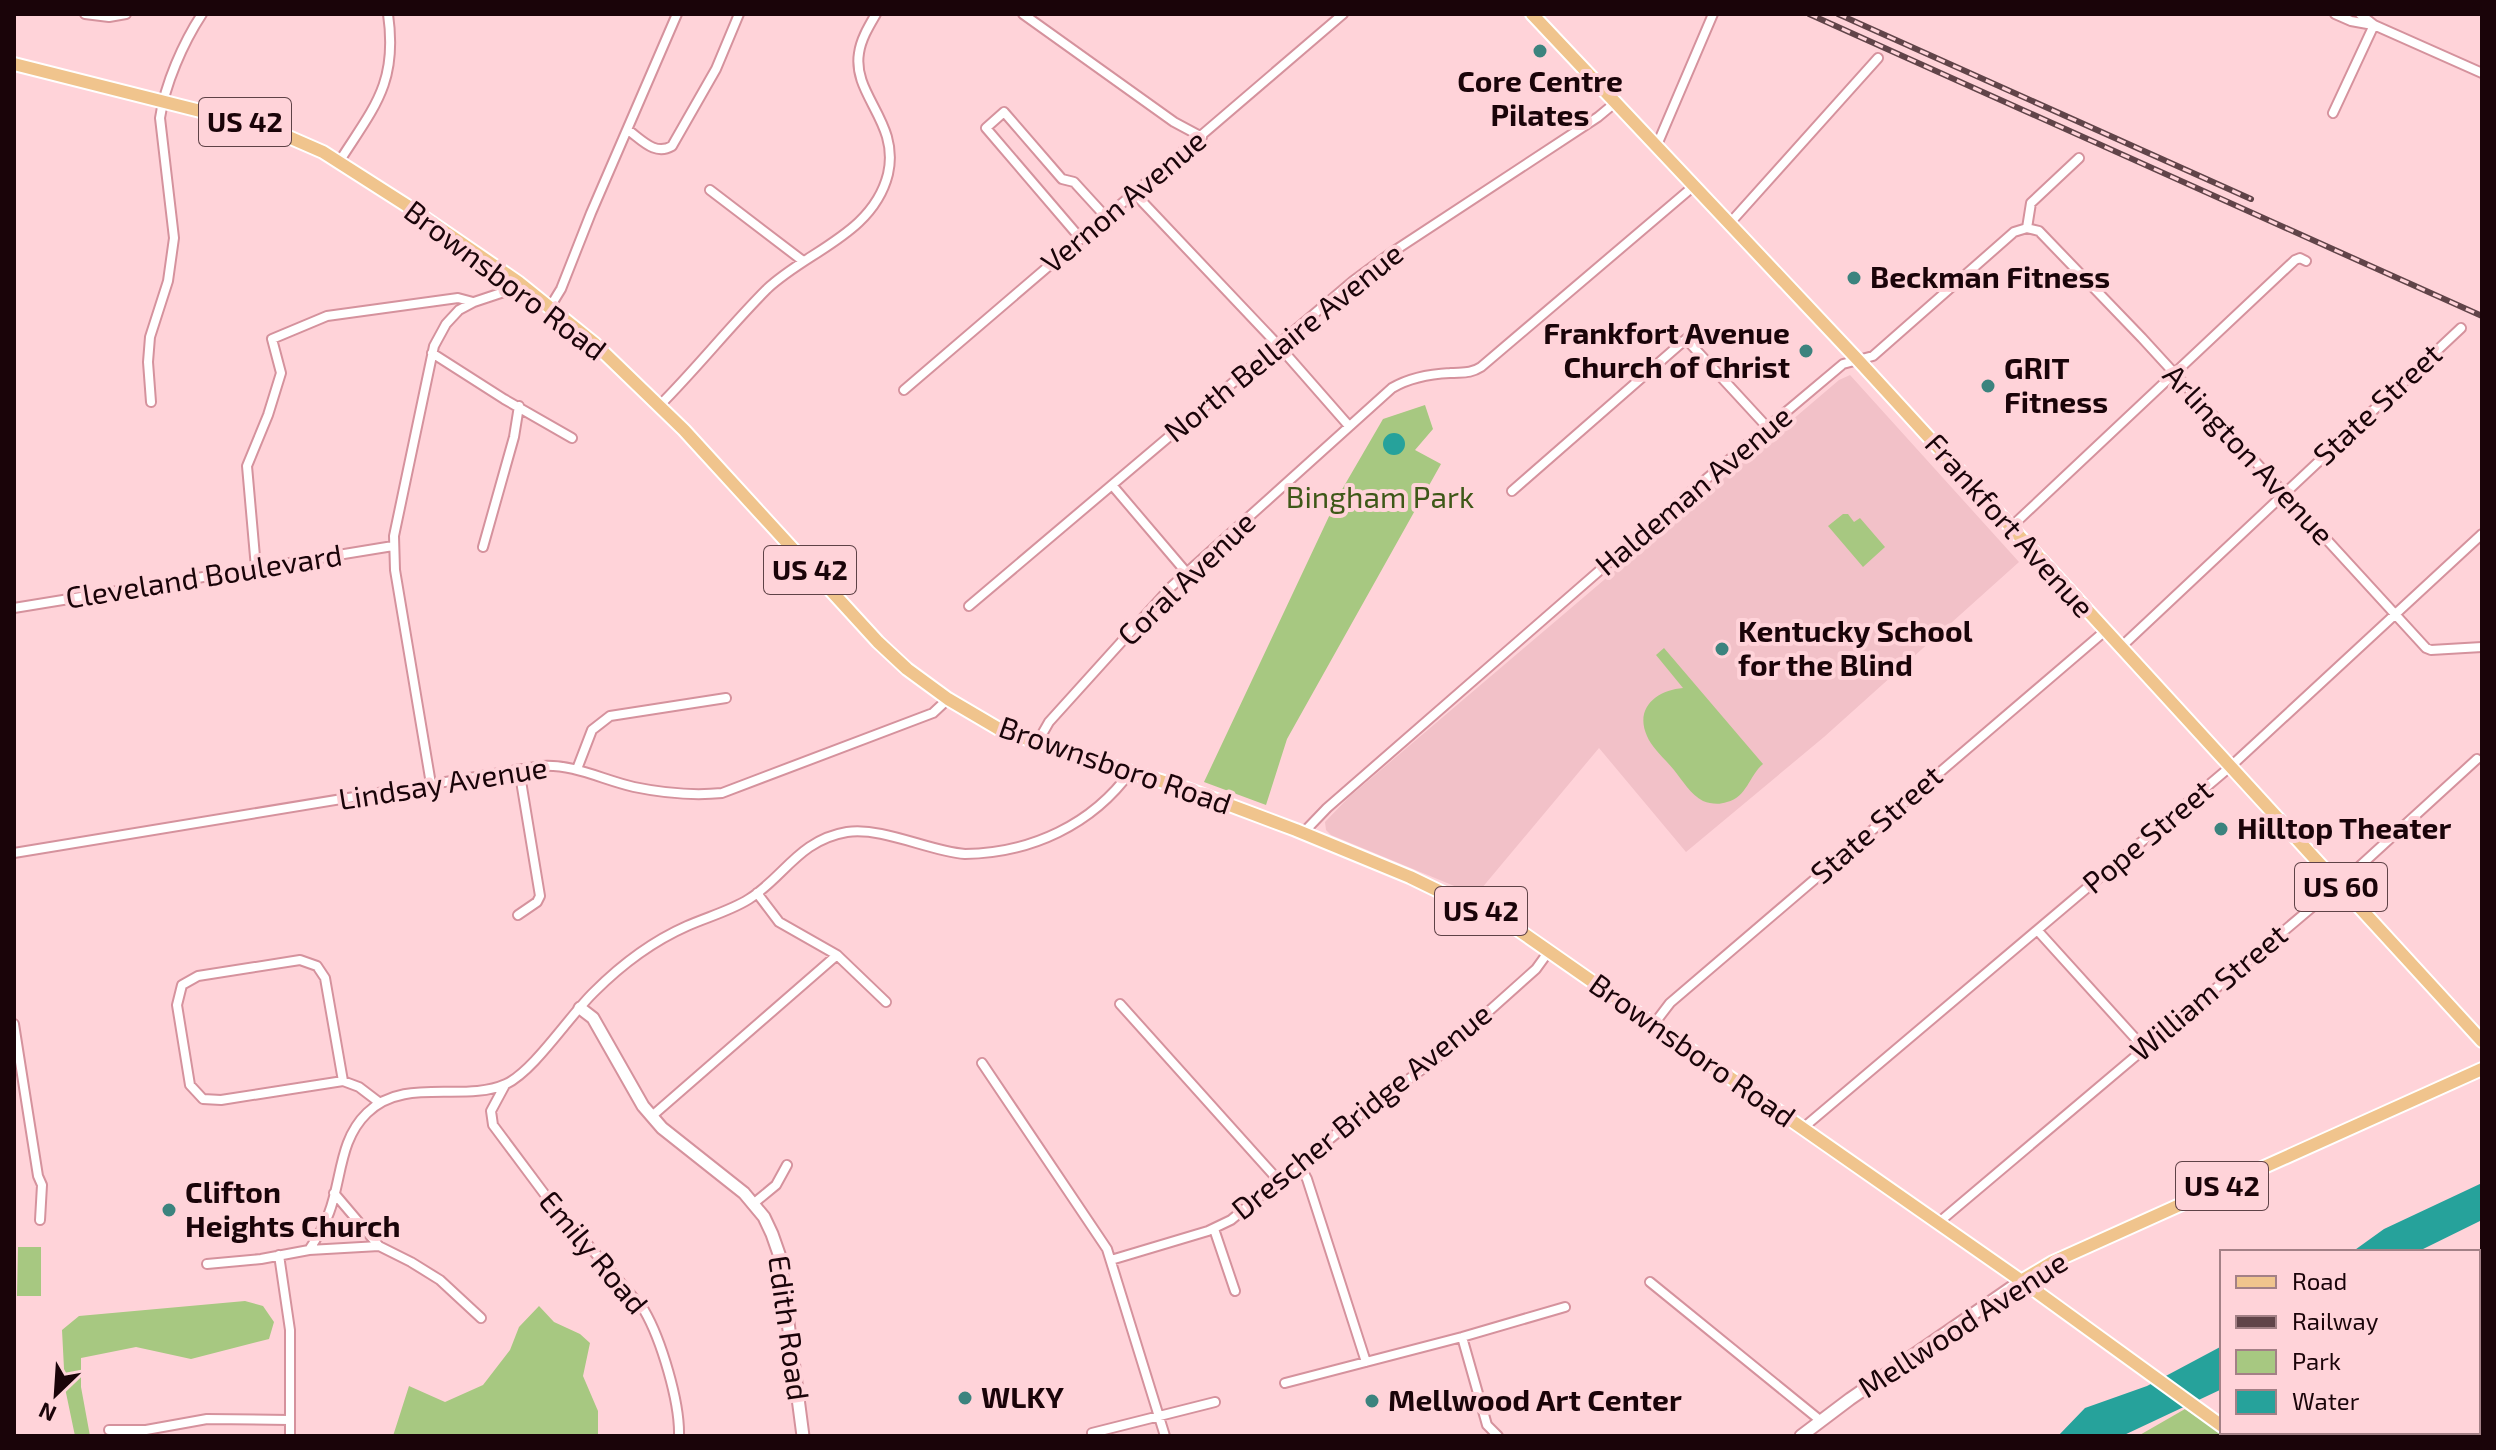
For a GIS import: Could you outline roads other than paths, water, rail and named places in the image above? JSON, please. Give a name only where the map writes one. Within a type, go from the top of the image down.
[{"type":"main road","name":"Frankfort Avenue","points":[[1532,14],[1858,360],[2482,1041]]},
{"type":"main road","name":"Brownsboro Road","points":[[14,64],[268,128],[303,142],[339,162],[518,282],[595,344],[660,405],[878,642],[907,669],[948,699],[999,729],[1187,789],[1303,833],[1435,889],[1517,929],[2021,1281]]},
{"type":"main road","name":"Mellwood Avenue","points":[[2021,1281],[2053,1262],[2482,1069]]},
{"type":"main road","name":"US 42","points":[[2021,1281],[2220,1425]]},
{"type":"street","points":[[85,14],[109,17],[126,14]]},
{"type":"street","points":[[151,402],[150,337],[170,272],[174,238],[160,118],[162,102],[201,14]]},
{"type":"street","points":[[339,162],[386,85],[391,52],[388,14]]},
{"type":"street","points":[[550,307],[561,289],[677,14]]},
{"type":"street","points":[[628,130],[656,150],[672,146],[716,69],[739,14]]},
{"type":"street","points":[[660,405],[770,286],[844,236],[877,199],[889,164],[888,138],[863,83],[858,64],[860,44],[876,14]]},
{"type":"street","points":[[1023,14],[1174,122],[1202,137]]},
{"type":"street","name":"Vernon Avenue","points":[[904,390],[1343,14]]},
{"type":"street","points":[[1657,145],[1713,14]]},
{"type":"street","points":[[2335,14],[2374,25],[2482,73]]},
{"type":"street","points":[[2360,14],[2374,25]]},
{"type":"street","points":[[2333,113],[2374,25]]},
{"type":"street","points":[[1730,223],[1878,58]]},
{"type":"street","name":"North Bellaire Avenue","points":[[969,606],[1391,253],[1616,102]]},
{"type":"street","points":[[1081,239],[986,128],[1004,112],[1062,179],[1074,182],[1106,217]]},
{"type":"street","points":[[2027,228],[2031,203],[2079,158]]},
{"type":"street","name":"Coral Avenue","points":[[1037,743],[1049,722],[1186,572],[1392,388],[1407,380],[1472,376],[1695,185]]},
{"type":"street","points":[[710,190],[803,261]]},
{"type":"street","points":[[1135,194],[1278,345],[1349,426]]},
{"type":"street","name":"Haldeman Avenue","points":[[1303,833],[1382,760],[1661,517],[1843,364],[1873,356],[2014,232],[2027,228]]},
{"type":"street","name":"Arlington Avenue","points":[[2027,228],[2039,231],[2394,615],[2431,650],[2482,647]]},
{"type":"street","points":[[2011,527],[2295,260],[2300,258],[2306,261]]},
{"type":"street","points":[[431,784],[393,546],[432,353],[446,324],[459,310],[507,291],[518,282]]},
{"type":"street","points":[[256,568],[247,466],[281,373],[272,339],[327,316],[458,298],[474,302]]},
{"type":"street","name":"State Street","points":[[2121,647],[2461,328]]},
{"type":"street","points":[[1512,491],[1686,339],[1768,428]]},
{"type":"street","points":[[432,353],[572,438]]},
{"type":"street","points":[[483,547],[514,437],[519,406]]},
{"type":"street","points":[[1112,485],[1186,572]]},
{"type":"street","name":"Pope Street","points":[[1803,1128],[2230,767],[2482,534]]},
{"type":"street","name":"Cleveland Boulevard","points":[[14,608],[393,546]]},
{"type":"street","name":"State Street","points":[[1654,1024],[1670,1003],[2105,631]]},
{"type":"street","points":[[577,769],[592,730],[610,716],[726,698]]},
{"type":"street","name":"Lindsay Avenue","points":[[14,853],[551,765],[669,793],[722,793],[933,713],[948,699]]},
{"type":"street","name":"William Street","points":[[1938,1223],[2338,885],[2477,759]]},
{"type":"street","points":[[518,915],[537,902],[540,896],[519,769]]},
{"type":"street","points":[[309,1250],[325,1224],[351,1134],[368,1111],[403,1094],[505,1085],[524,1071],[600,986],[656,943],[684,927],[746,901],[790,860],[821,840],[846,832],[868,832],[965,854],[992,853],[1026,846],[1071,827],[1115,791],[1131,771]]},
{"type":"street","points":[[757,893],[779,922],[837,955],[886,1002]]},
{"type":"street","points":[[2038,931],[2144,1048]]},
{"type":"street","name":"Drescher Bridge Avenue","points":[[1111,1260],[1214,1229],[1231,1220],[1348,1124],[1432,1062],[1536,969],[1549,951]]},
{"type":"street","points":[[652,1116],[837,955]]},
{"type":"street","points":[[343,1081],[325,978],[312,963],[290,961],[213,973],[194,977],[182,985],[177,1005],[188,1079],[197,1095],[208,1100],[221,1100],[343,1081],[359,1087],[380,1103]]},
{"type":"street","points":[[1120,1004],[1279,1181]]},
{"type":"street","name":"Edith Road","points":[[580,1008],[593,1018],[652,1116],[764,1217],[779,1254],[803,1436]]},
{"type":"street","points":[[14,1024],[18,1073],[42,1185],[40,1220]]},
{"type":"street","points":[[982,1063],[1107,1249],[1165,1436]]},
{"type":"street","name":"Emily Road","points":[[505,1085],[491,1111],[493,1125],[546,1196],[644,1310],[655,1331],[672,1391],[679,1436]]},
{"type":"street","points":[[1299,1164],[1307,1179],[1366,1362]]},
{"type":"street","points":[[753,1204],[780,1180],[787,1165]]},
{"type":"street","points":[[334,1193],[379,1246],[440,1280],[481,1318]]},
{"type":"street","points":[[1214,1229],[1235,1291]]},
{"type":"street","points":[[207,1264],[309,1250],[379,1246]]},
{"type":"street","points":[[279,1255],[290,1330],[290,1436]]},
{"type":"street","name":"Mellwood Avenue","points":[[1801,1436],[2021,1281]]},
{"type":"street","points":[[1650,1282],[1821,1421]]},
{"type":"street","points":[[1285,1383],[1565,1307]]},
{"type":"street","points":[[1462,1337],[1487,1425],[1498,1436]]},
{"type":"street","points":[[1092,1433],[1215,1402]]},
{"type":"street","points":[[109,1430],[162,1431],[207,1419],[289,1420]]},
{"type":"water","points":[[1394,433],[1402,436],[1405,444],[1402,452],[1394,455],[1386,452],[1383,444],[1386,436]]},
{"type":"water","points":[[2482,1183],[2482,1220],[2421,1250],[2355,1250],[2384,1229]]},
{"type":"water","points":[[2220,1347],[2220,1390],[2122,1436],[2058,1436],[2085,1408],[2147,1386]]},
{"type":"railway","points":[[1809,14],[2482,316]]},
{"type":"railway","points":[[1838,14],[2251,199]]},
{"type":"place","name":"Core Centre Pilates","points":[[1540,51]]},
{"type":"place","name":"Beckman Fitness","points":[[1854,278]]},
{"type":"place","name":"Frankfort Avenue Church of Christ","points":[[1806,351]]},
{"type":"place","name":"GRIT Fitness","points":[[1988,386]]},
{"type":"place","name":"Kentucky School for the Blind","points":[[1722,649]]},
{"type":"place","name":"Hilltop Theater","points":[[2221,829]]},
{"type":"place","name":"Clifton Heights Church","points":[[169,1210]]},
{"type":"place","name":"WLKY","points":[[965,1398]]},
{"type":"place","name":"Mellwood Art Center","points":[[1372,1401]]},
{"type":"park label","name":"Bingham Park","points":[[1380,498]]}]
